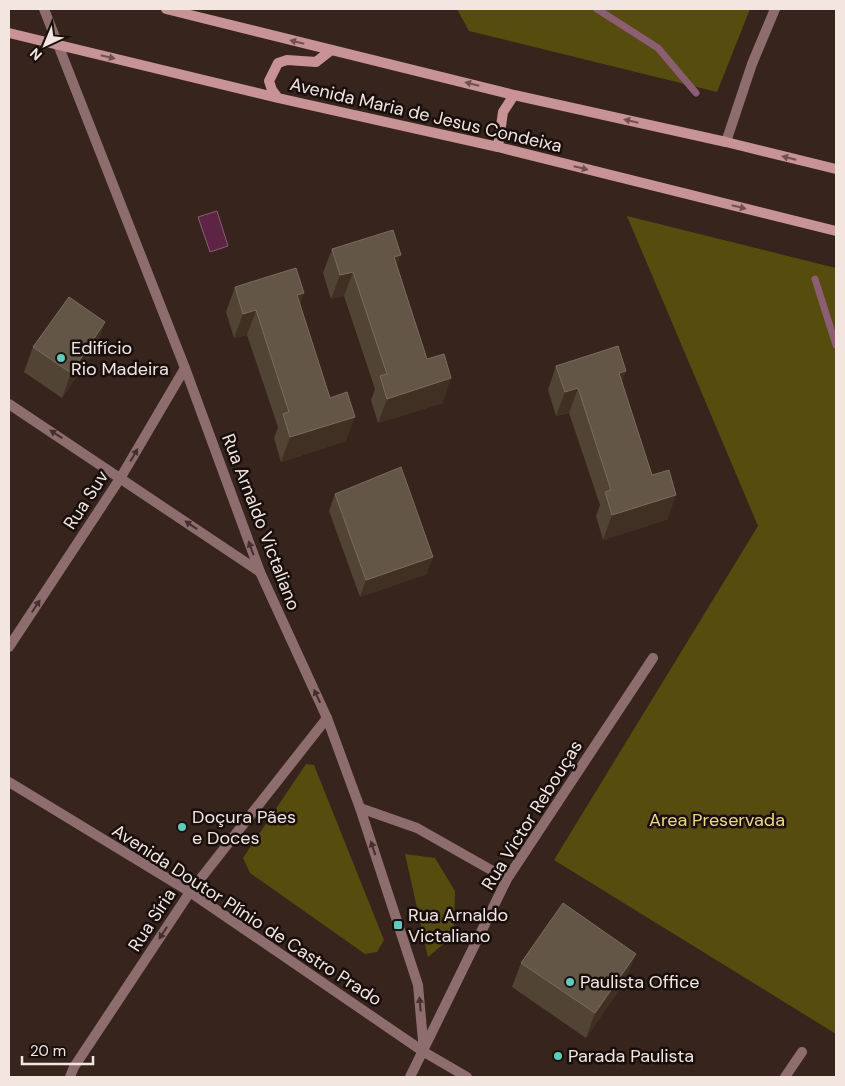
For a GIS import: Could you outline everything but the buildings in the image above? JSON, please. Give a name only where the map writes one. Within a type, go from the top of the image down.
[{"type":"main road","points":[[166,9],[330,51],[514,95],[726,142],[836,170]]},
{"type":"main road","name":"Avenida Maria de Jesus Condeixa","points":[[9,33],[278,98],[498,147],[836,231]]},
{"type":"main road","points":[[278,98],[272,90],[269,81],[278,63],[287,60],[316,62],[330,51]]},
{"type":"main road","points":[[498,147],[503,112],[514,95]]},
{"type":"street","name":"Rua Arnaldo Victaliano","points":[[44,9],[185,368],[260,572],[327,718],[360,808],[418,985],[424,1052]]},
{"type":"street","points":[[726,142],[752,64],[775,9]]},
{"type":"street","name":"Rua Suv","points":[[9,647],[121,477],[185,368]]},
{"type":"street","points":[[9,404],[121,477],[260,572]]},
{"type":"street","name":"Rua Victor Rebouças","points":[[410,1077],[424,1052],[507,879],[653,658]]},
{"type":"street","name":"Rua Síria","points":[[70,1077],[74,1067],[190,892],[327,718]]},
{"type":"street","name":"Avenida Doutor Plínio de Castro Prado","points":[[9,782],[190,892],[424,1052],[466,1077]]},
{"type":"street","points":[[360,808],[418,828],[507,879]]},
{"type":"street","points":[[784,1077],[802,1052]]},
{"type":"green space","points":[[457,9],[750,9],[717,92],[469,31]]},
{"type":"green space","name":"Area Preservada","points":[[627,216],[836,268],[836,1034],[554,860],[758,526]]},
{"type":"green space","points":[[306,764],[314,765],[384,940],[377,952],[365,954],[250,873],[243,858]]},
{"type":"green space","points":[[405,854],[435,858],[455,891],[454,935],[428,957]]},
{"type":"shaded area","points":[[217,211],[228,246],[210,252],[198,217]]},
{"type":"waterway","points":[[597,9],[658,48],[696,93]]},
{"type":"waterway","points":[[815,279],[836,345]]},
{"type":"place","name":"Edifício Rio Madeira","points":[[61,358]]},
{"type":"place","name":"Doçura Pães e Doces","points":[[182,827]]},
{"type":"place","name":"Rua Arnaldo Victaliano","points":[[398,925]]},
{"type":"place","name":"Paulista Office","points":[[570,982]]},
{"type":"place","name":"Parada Paulista","points":[[558,1056]]}]
